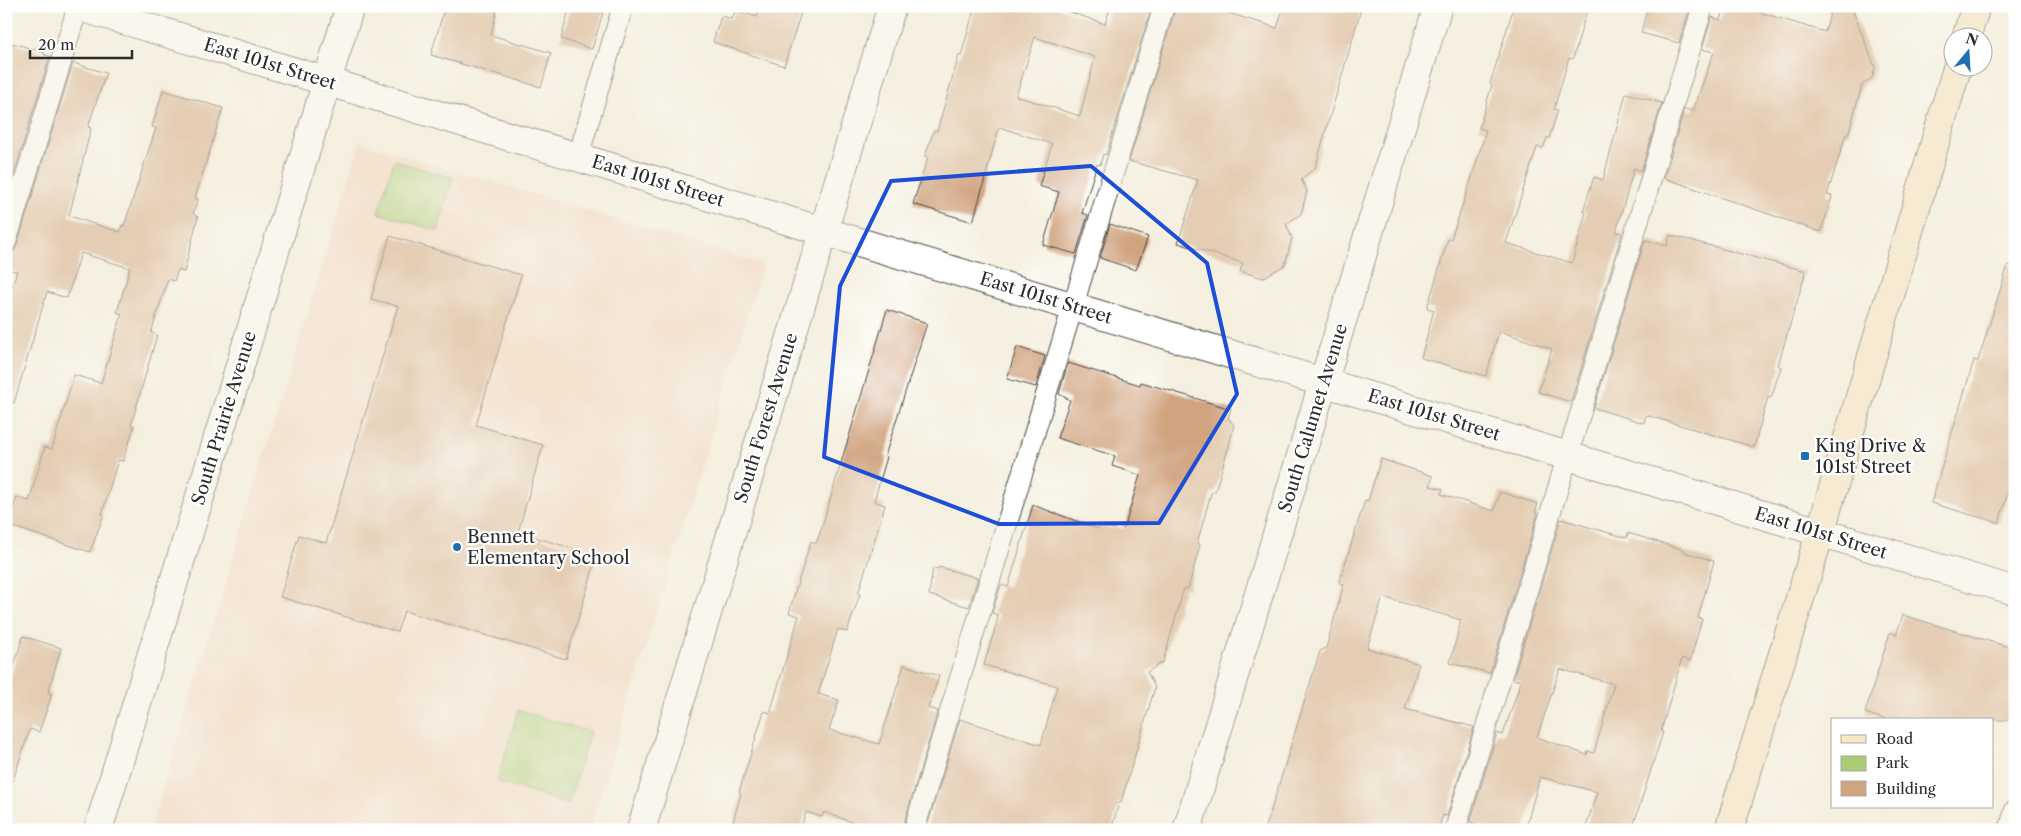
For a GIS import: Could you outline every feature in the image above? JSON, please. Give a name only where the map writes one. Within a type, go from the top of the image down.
[{"type":"street","name":"East 101st Street","points":[[78,6],[2015,591]]},
{"type":"street","name":"South Prairie Avenue","points":[[98,830],[350,6]]},
{"type":"street","name":"South Forest Avenue","points":[[641,830],[892,6]]},
{"type":"street","name":"South Calumet Avenue","points":[[1187,830],[1438,6]]},
{"type":"street","points":[[1969,28],[1976,6]]},
{"type":"street","points":[[1730,830],[1955,78]]},
{"type":"lane","points":[[6,242],[78,6]]},
{"type":"lane","points":[[578,157],[623,6]]},
{"type":"lane","points":[[914,830],[1164,6]]},
{"type":"lane","points":[[1455,830],[1703,6]]},
{"type":"lane","points":[[2009,830],[2015,810]]},
{"type":"highlighted area","points":[[1091,166],[1207,263],[1237,394],[1159,523],[999,524],[824,457],[840,286],[891,181]]},
{"type":"shaded area","name":"Bennett Elementary School","points":[[360,142],[763,264],[590,830],[150,830]]},
{"type":"green space","points":[[394,160],[453,178],[438,231],[378,213]]},
{"type":"green space","points":[[518,710],[590,732],[568,804],[497,782]]},
{"type":"building","points":[[445,6],[498,6],[491,35],[551,53],[541,87],[431,55]]},
{"type":"building","points":[[570,6],[605,6],[592,49],[561,39]]},
{"type":"building","points":[[760,6],[803,6],[784,66],[713,42],[721,16],[732,19],[736,10],[757,17]]},
{"type":"building","points":[[975,6],[1052,6],[1105,24],[1111,6],[1152,6],[1106,155],[1103,154],[1100,165],[1097,164],[1082,213],[1088,215],[1076,254],[1043,245],[1059,192],[1039,186],[1052,144],[999,127],[973,222],[913,204],[928,157],[925,156],[934,130],[937,131],[959,55],[961,56]],"holes":[[[1035,37],[1095,57],[1080,116],[1016,96]]]},
{"type":"building","points":[[1176,6],[1227,6],[1225,12],[1277,28],[1284,6],[1362,6],[1315,168],[1301,179],[1307,191],[1301,214],[1286,224],[1292,238],[1285,265],[1263,278],[1240,271],[1243,263],[1178,243],[1198,180],[1129,161]]},
{"type":"building","points":[[1514,6],[1588,6],[1573,59],[1569,58],[1554,109],[1558,110],[1549,138],[1547,138],[1543,148],[1537,147],[1506,243],[1572,263],[1586,212],[1583,211],[1594,177],[1603,180],[1626,93],[1662,103],[1641,171],[1634,168],[1616,232],[1622,233],[1571,402],[1538,392],[1552,349],[1499,331],[1486,376],[1421,358],[1434,310],[1427,308],[1448,239],[1451,239],[1486,130],[1479,128],[1492,85],[1490,84]]},
{"type":"building","points":[[1648,6],[1673,6],[1689,11],[1679,43],[1641,33]]},
{"type":"building","points":[[1724,6],[1760,6],[1759,12],[1825,32],[1832,6],[1851,6],[1875,67],[1872,78],[1862,85],[1848,135],[1846,134],[1827,195],[1832,196],[1821,232],[1664,178],[1684,109],[1693,111],[1714,52],[1702,49],[1712,17],[1720,20]]},
{"type":"building","points":[[13,43],[50,56],[6,200],[6,63]]},
{"type":"building","points":[[73,63],[106,73],[88,127],[91,128],[69,216],[120,232],[122,225],[124,226],[156,128],[152,127],[163,90],[223,108],[195,198],[198,199],[193,214],[198,217],[184,272],[178,270],[174,281],[168,279],[151,333],[157,335],[131,425],[134,426],[123,461],[118,460],[102,514],[104,514],[90,552],[7,525],[17,497],[29,501],[45,447],[52,449],[74,375],[101,383],[122,314],[117,312],[130,268],[81,253],[67,298],[47,292],[14,403],[6,402],[6,305],[17,271],[6,270],[6,254],[14,251],[17,245]]},
{"type":"building","points":[[1110,224],[1148,237],[1136,270],[1100,258]]},
{"type":"building","points":[[1670,235],[1806,271],[1778,365],[1781,367],[1771,398],[1768,397],[1754,447],[1646,415],[1644,423],[1594,408],[1645,240],[1667,246]]},
{"type":"building","points":[[390,236],[521,275],[476,425],[543,445],[518,532],[597,556],[566,659],[404,611],[397,632],[280,597],[299,535],[326,543],[398,306],[371,299]]},
{"type":"building","points":[[2008,265],[2015,266],[2015,468],[1999,523],[1931,503],[1974,360],[1978,361]]},
{"type":"building","points":[[887,310],[927,323],[885,456],[887,457],[874,501],[885,505],[858,594],[860,594],[847,632],[838,629],[818,694],[839,700],[829,730],[879,744],[904,665],[939,676],[928,708],[938,711],[902,830],[874,830],[824,812],[822,817],[806,812],[800,830],[731,830],[741,793],[739,792],[764,711],[770,713],[799,616],[789,613],[795,592],[811,541],[816,543],[820,533]]},
{"type":"building","points":[[1017,347],[1045,356],[1036,387],[1007,379]]},
{"type":"building","points":[[1068,363],[1140,385],[1141,382],[1231,409],[1228,418],[1234,425],[1215,491],[1211,493],[1197,544],[1200,545],[1188,589],[1184,588],[1163,662],[1147,672],[1155,687],[1111,830],[926,830],[960,719],[1041,745],[1057,686],[984,665],[997,622],[998,615],[992,613],[1001,585],[1008,587],[1033,505],[1098,529],[1099,525],[1114,529],[1115,526],[1124,529],[1140,475],[1112,466],[1115,456],[1057,438],[1070,400],[1059,394]]},
{"type":"building","points":[[1381,459],[1433,476],[1430,486],[1443,489],[1441,494],[1494,511],[1500,492],[1538,504],[1535,512],[1538,513],[1490,673],[1450,663],[1461,620],[1383,597],[1367,648],[1419,664],[1405,709],[1474,727],[1447,816],[1443,815],[1438,830],[1265,830],[1320,651],[1326,648],[1344,584],[1339,583],[1365,500],[1368,501]]},
{"type":"building","points":[[1561,519],[1627,538],[1628,533],[1714,561],[1698,618],[1702,619],[1690,661],[1682,658],[1661,731],[1663,732],[1632,830],[1585,830],[1597,792],[1540,777],[1525,830],[1499,830],[1470,822],[1497,733],[1503,735],[1521,681],[1513,679]],"holes":[[[1560,669],[1614,684],[1594,753],[1588,751],[1587,755],[1537,737]]]},
{"type":"building","points":[[939,567],[978,578],[969,607],[929,595],[933,568],[938,569]]},
{"type":"building","points":[[1903,615],[2015,649],[2015,720],[1994,720],[1994,718],[1881,718],[1865,713],[1890,632],[1896,635]]},
{"type":"building","points":[[23,636],[61,648],[48,693],[52,694],[39,732],[30,729],[11,786],[6,785],[6,693]]},
{"type":"place","name":"King Drive & 101st Street","points":[[1805,456]]},
{"type":"place","name":"Bennett Elementary School","points":[[457,547]]}]
